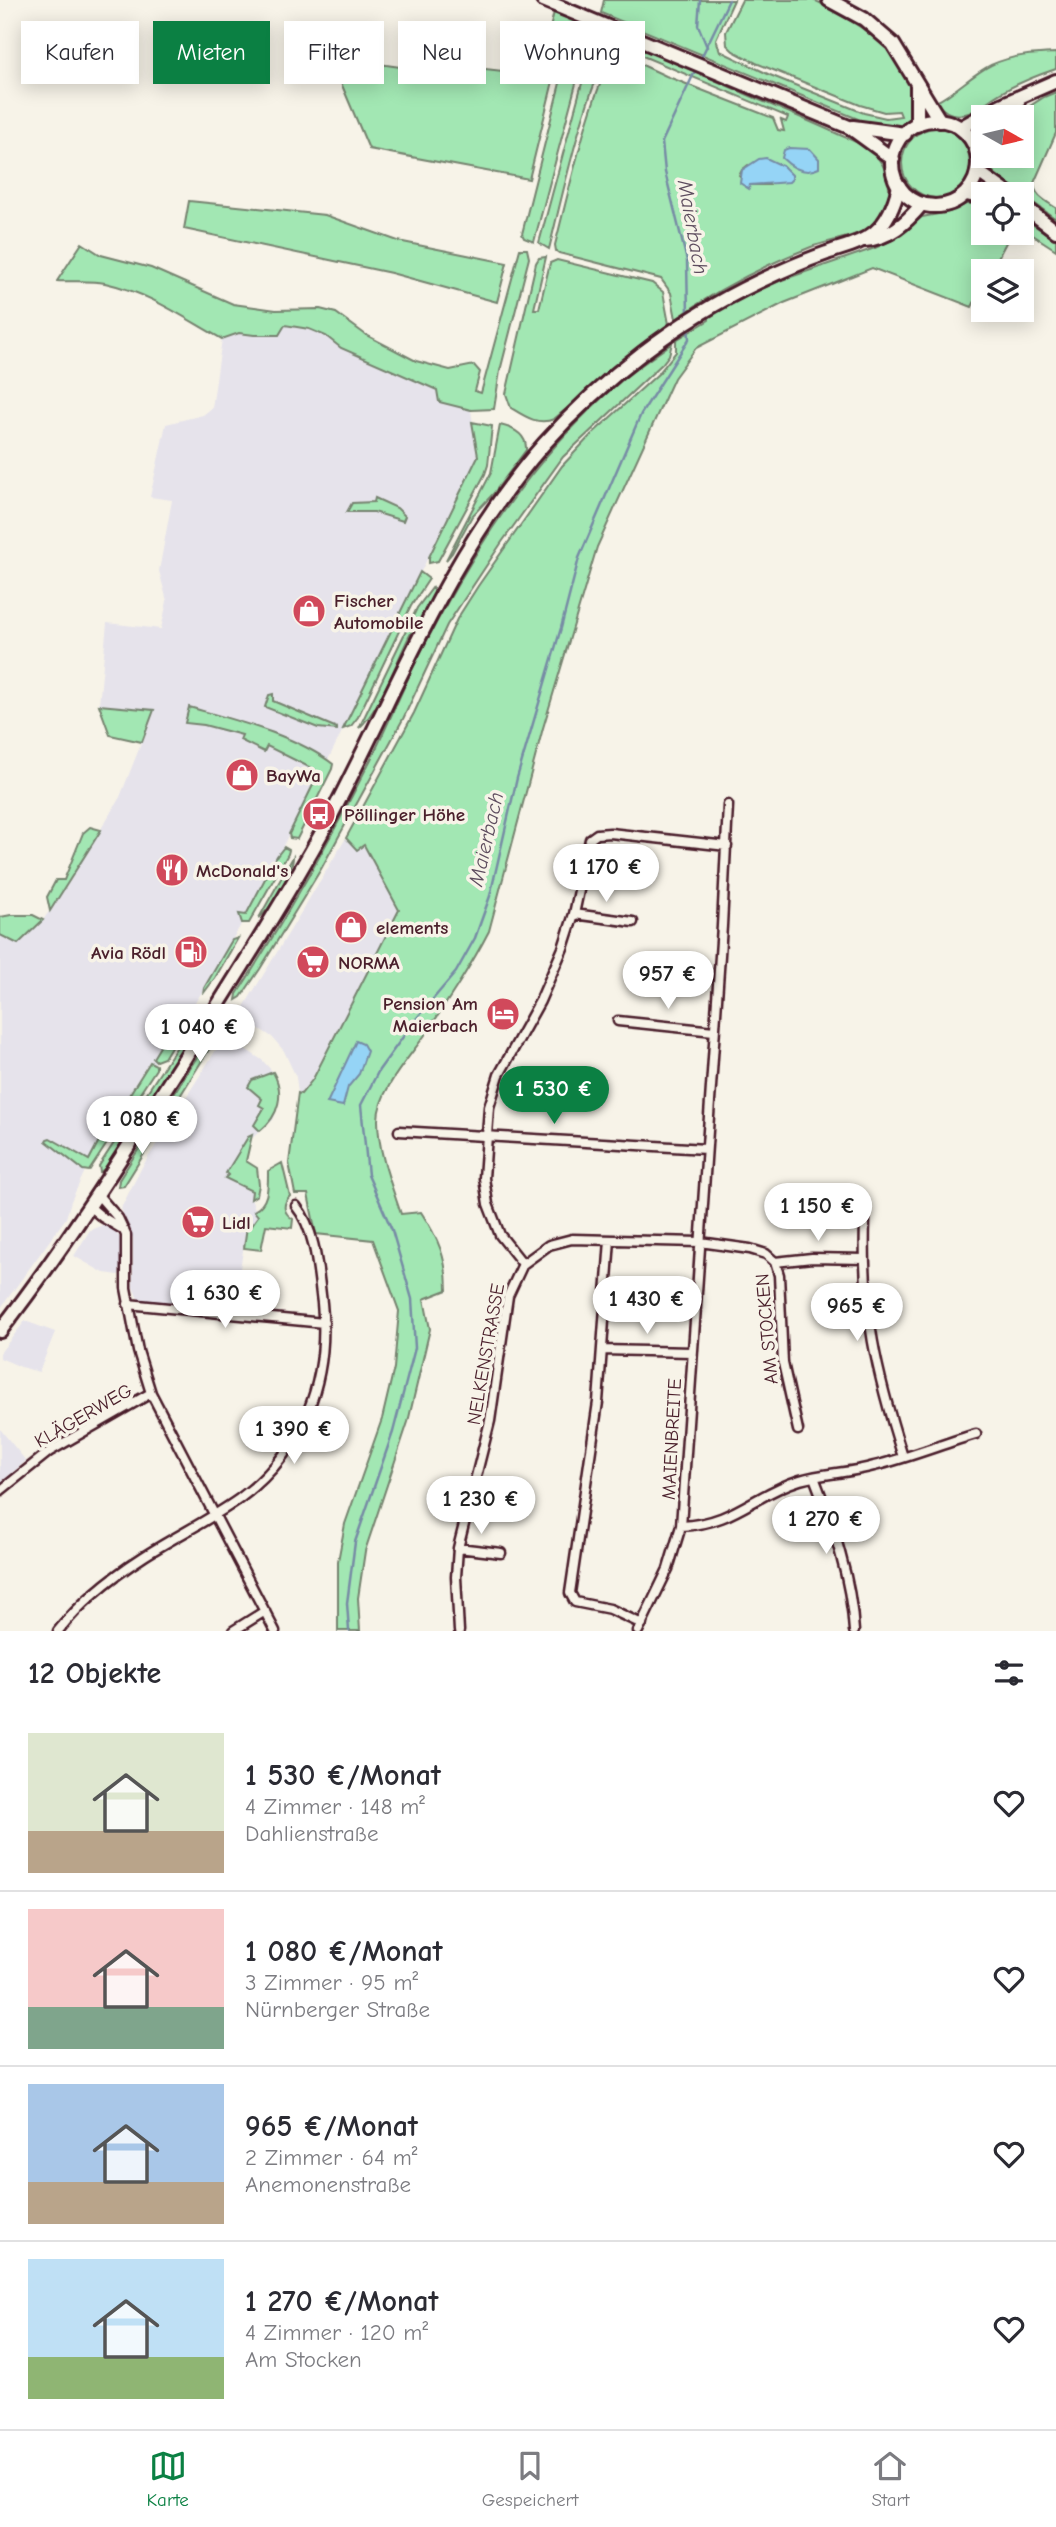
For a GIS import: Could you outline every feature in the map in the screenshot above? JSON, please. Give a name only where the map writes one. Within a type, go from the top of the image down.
[{"type":"main road","points":[[543,0],[849,127],[893,159]]},
{"type":"main road","points":[[829,0],[864,19],[884,34],[901,54],[940,121]]},
{"type":"main road","points":[[960,128],[1001,105],[1056,81]]},
{"type":"main road","points":[[917,84],[917,125]]},
{"type":"main road","points":[[1014,105],[1026,95]]},
{"type":"main road","points":[[971,141],[960,128],[940,121],[917,125],[905,134],[896,147],[893,159],[894,174],[899,186],[908,196],[922,204],[943,205],[965,194],[973,183],[977,168]]},
{"type":"main road","points":[[849,127],[905,134]]},
{"type":"main road","points":[[977,171],[992,182]]},
{"type":"main road","points":[[0,1331],[99,1195],[295,880],[359,762],[453,574],[491,512],[520,472],[559,428],[615,376],[668,334],[704,311],[777,273],[861,240],[878,230],[887,218],[899,186]]},
{"type":"main road","points":[[965,194],[971,195]]},
{"type":"main road","points":[[861,240],[885,236],[908,220],[922,204]]},
{"type":"main road","points":[[1034,216],[1056,231]]},
{"type":"street","name":"MAIENBREITE","points":[[640,1627],[674,1554],[681,1527],[728,805]]},
{"type":"street","points":[[523,1264],[500,1234],[490,1213],[484,1178],[489,1107],[494,1086],[553,973],[574,914],[588,842],[593,835],[610,833],[727,846]]},
{"type":"street","points":[[574,914],[633,922]]},
{"type":"street","points":[[618,1021],[714,1031]]},
{"type":"street","points":[[400,1130],[706,1149]]},
{"type":"street","points":[[99,1195],[124,1230],[127,1246],[125,1277],[128,1304],[151,1393],[275,1631]]},
{"type":"street","points":[[58,1631],[119,1574],[144,1556],[240,1499],[266,1475],[302,1428],[319,1381],[324,1350],[324,1323],[316,1263],[307,1225],[296,1206]]},
{"type":"street","points":[[90,1207],[124,1230]]},
{"type":"street","points":[[865,1220],[867,1315],[877,1367],[903,1457]]},
{"type":"street","name":"NELKENSTRASSE","points":[[459,1631],[456,1577],[458,1548],[491,1412],[508,1296],[523,1264],[538,1251],[556,1242],[572,1239],[700,1242]]},
{"type":"street","points":[[610,1240],[592,1444],[570,1593],[575,1602],[610,1609],[640,1627]]},
{"type":"street","name":"AM STOCKEN","points":[[700,1242],[758,1251],[775,1262],[779,1275],[783,1363],[798,1430]]},
{"type":"street","points":[[775,1262],[812,1258],[864,1259]]},
{"type":"street","points":[[128,1304],[324,1323]]},
{"type":"street","points":[[602,1350],[692,1352]]},
{"type":"street","name":"KLÄGERWEG","points":[[0,1491],[43,1456],[151,1393]]},
{"type":"street","points":[[681,1527],[712,1523],[778,1489],[814,1477],[864,1469],[976,1434]]},
{"type":"street","points":[[814,1477],[842,1561],[854,1631]]},
{"type":"street","points":[[458,1548],[502,1553]]},
{"type":"street","points":[[233,1631],[265,1611]]},
{"type":"shaded area","points":[[285,325],[309,329],[326,336],[341,348],[438,390],[439,402],[471,410],[478,456],[265,883],[202,992],[189,1012],[184,1009],[154,1058],[155,1064],[149,1062],[125,1100],[120,1097],[116,1102],[116,1106],[121,1109],[103,1133],[89,1160],[50,1138],[48,1143],[85,1171],[66,1218],[0,1309],[0,935],[18,944],[43,920],[67,886],[120,797],[154,711],[99,705],[107,623],[161,629],[167,601],[159,571],[172,500],[150,497],[166,424],[203,415],[212,408],[222,339],[239,333],[254,335]]},
{"type":"shaded area","points":[[346,838],[357,850],[364,845],[399,910],[312,1079],[301,1094],[298,1093],[296,1077],[284,1051],[272,1037],[244,1019],[242,1010]]},
{"type":"shaded area","points":[[221,1042],[239,1045],[262,1060],[273,1072],[279,1088],[273,1120],[250,1140],[247,1148],[246,1161],[256,1167],[258,1172],[258,1191],[251,1199],[258,1216],[251,1227],[247,1227],[233,1311],[138,1299],[133,1287],[133,1238],[121,1208],[142,1167]]},
{"type":"shaded area","points":[[103,1225],[113,1229],[120,1238],[122,1247],[119,1275],[104,1273],[74,1256],[90,1230]]},
{"type":"shaded area","points":[[25,1321],[55,1332],[39,1372],[0,1358],[0,1353]]},
{"type":"shaded area","points":[[0,1429],[26,1461],[0,1483]]},
{"type":"green space","points":[[604,0],[734,0],[716,39],[720,51],[770,75],[864,113],[886,118],[901,116],[899,111],[884,112],[860,105],[756,63],[727,45],[726,32],[742,0],[816,1],[867,31],[893,55],[910,84],[910,120],[899,127],[878,126],[645,31],[645,21],[620,21],[601,13]]},
{"type":"green space","points":[[554,12],[576,21],[552,21]]},
{"type":"green space","points":[[645,50],[861,144],[872,152],[885,169],[889,190],[885,210],[871,226],[850,236],[811,247],[759,270],[724,288],[676,319],[671,293],[661,279],[556,251],[555,245],[581,144],[600,84],[645,84],[645,66],[773,118],[778,130],[784,131],[781,120],[786,122],[788,117],[645,57]],"holes":[[[748,165],[769,185],[749,185],[739,176]]]},
{"type":"green space","points":[[1056,53],[1056,69],[1009,89],[983,105],[971,105],[969,113],[952,114],[936,102],[984,69],[1007,59]]},
{"type":"green space","points":[[384,65],[398,67],[398,84],[486,84],[486,69],[500,71],[500,84],[552,84],[529,179],[369,149],[341,84],[384,84]]},
{"type":"green space","points":[[560,84],[576,84],[534,242],[524,238],[522,234]]},
{"type":"green space","points":[[582,84],[595,84],[577,139],[549,249],[539,243]]},
{"type":"green space","points":[[1056,92],[1056,133],[1034,183],[1004,182],[991,168],[1034,168],[1034,105],[1032,105]]},
{"type":"green space","points":[[937,128],[950,131],[962,138],[969,150],[971,168],[969,176],[962,188],[950,195],[937,198],[924,195],[912,188],[905,176],[902,163],[905,150],[912,138],[924,131]]},
{"type":"green space","points":[[1034,183],[1038,195],[1056,208],[1056,219],[1034,203]]},
{"type":"green space","points":[[189,201],[325,215],[398,241],[507,263],[497,302],[391,273],[184,229]]},
{"type":"green space","points":[[971,204],[971,245],[1005,245],[997,259],[971,259],[971,307],[872,268],[784,303],[696,348],[674,378],[597,547],[543,728],[489,931],[452,995],[389,1085],[379,1109],[380,1144],[401,1214],[421,1212],[437,1240],[443,1258],[447,1290],[424,1299],[430,1329],[408,1422],[365,1551],[358,1598],[360,1631],[338,1631],[338,1561],[345,1524],[382,1419],[394,1368],[399,1311],[373,1240],[316,1234],[308,1194],[295,1194],[289,1163],[298,1093],[301,1094],[313,1079],[399,910],[364,845],[357,850],[346,838],[414,713],[457,619],[478,586],[562,466],[591,435],[659,373],[676,352],[676,340],[709,320],[709,316],[754,292],[875,248],[892,240],[922,217]]},
{"type":"green space","points":[[1034,225],[1056,239],[1056,250],[1034,236]]},
{"type":"green space","points":[[82,243],[101,255],[151,268],[233,304],[276,310],[320,309],[336,313],[366,335],[416,361],[450,370],[474,365],[480,372],[475,391],[481,393],[520,249],[527,249],[529,258],[500,371],[494,409],[471,410],[439,402],[437,390],[341,348],[326,336],[309,329],[285,325],[279,335],[239,333],[222,339],[166,307],[121,287],[99,282],[57,281]]},
{"type":"green space","points":[[546,257],[534,309],[539,309],[550,263],[557,260],[652,283],[663,292],[669,324],[554,419],[542,421],[531,419],[511,408],[506,394],[536,263],[539,258]]},
{"type":"green space","points":[[672,343],[669,355],[662,364],[563,457],[502,542],[447,625],[403,719],[321,869],[260,969],[241,997],[236,1000],[237,994],[340,819],[436,623],[480,547],[530,476],[558,442],[621,381]]},
{"type":"green space","points":[[472,422],[492,426],[488,465],[438,561],[429,563],[429,557],[478,456]]},
{"type":"green space","points":[[500,425],[518,433],[524,440],[526,450],[493,494],[472,516],[446,560],[491,473]]},
{"type":"green space","points":[[375,498],[397,508],[405,516],[403,521],[374,512],[347,512],[352,503],[374,502]]},
{"type":"green space","points":[[420,572],[429,579],[411,606],[358,717],[351,726],[343,729]]},
{"type":"green space","points":[[433,587],[434,598],[431,604],[411,633],[374,709],[359,728],[417,608]]},
{"type":"green space","points":[[273,694],[273,701],[337,730],[318,728],[265,707],[269,695]]},
{"type":"green space","points":[[99,705],[154,710],[142,742],[110,735]]},
{"type":"green space","points":[[189,707],[283,737],[333,764],[297,839],[290,838],[289,834],[317,776],[315,770],[267,746],[264,752],[240,740],[242,735],[185,723]]},
{"type":"green space","points":[[90,827],[101,830],[50,911],[47,897],[56,880],[64,880],[83,833]]},
{"type":"green space","points":[[284,847],[289,850],[288,854],[249,923],[242,923],[239,914],[246,915]]},
{"type":"green space","points":[[293,857],[280,890],[259,918]]},
{"type":"green space","points":[[33,915],[43,920],[18,944],[0,935],[0,917]]},
{"type":"green space","points":[[238,938],[215,978],[203,994],[232,940]]},
{"type":"green space","points":[[192,1007],[194,1009],[164,1058],[156,1061],[153,1058],[183,1009],[188,1012]]},
{"type":"green space","points":[[197,1016],[185,1044],[158,1089],[107,1167],[100,1172],[99,1166]]},
{"type":"green space","points":[[209,1038],[214,1038],[213,1043],[124,1186],[118,1187],[119,1180]]},
{"type":"green space","points":[[150,1062],[156,1065],[156,1069],[89,1171],[83,1170],[46,1141],[50,1138],[89,1160],[103,1133],[120,1110],[116,1102],[120,1097],[126,1100]]},
{"type":"green space","points":[[273,1072],[279,1088],[278,1104],[272,1118],[260,1131],[254,1125],[264,1108],[259,1105],[262,1099],[248,1087],[252,1080]]},
{"type":"green space","points":[[252,1135],[246,1161],[257,1168],[259,1185],[257,1195],[251,1199],[252,1191],[225,1178],[248,1137]]},
{"type":"green space","points":[[282,1163],[290,1196],[285,1208],[293,1219],[292,1228],[266,1225],[261,1250],[244,1248],[247,1226],[251,1226],[258,1216],[254,1211],[263,1204],[267,1194],[268,1171]]},
{"type":"water","points":[[810,149],[819,159],[819,168],[804,171],[790,165],[782,158],[784,150]]},
{"type":"water","points":[[766,158],[783,166],[792,175],[792,179],[789,182],[750,185],[749,189],[740,183],[742,170],[759,159]]},
{"type":"water","points":[[356,1041],[363,1044],[367,1051],[359,1074],[348,1087],[343,1106],[327,1103]]},
{"type":"waterway","name":"Maierbach","points":[[700,0],[698,25],[707,47]]},
{"type":"waterway","name":"Maierbach","points":[[700,60],[729,0]]},
{"type":"waterway","name":"Maierbach","points":[[688,315],[687,261],[665,172],[662,142],[696,69]]},
{"type":"waterway","name":"Maierbach","points":[[349,1631],[347,1603],[355,1542],[393,1432],[415,1348],[412,1299],[392,1230],[368,1175],[361,1105],[379,1070],[416,1019],[456,972],[475,938],[490,896],[517,778],[579,558],[641,414],[689,339],[688,325]]},
{"type":"place","name":"Fischer Automobile","points":[[309,611]]},
{"type":"place","name":"BayWa","points":[[242,775]]},
{"type":"place","name":"Pöllinger Höhe","points":[[319,814]]},
{"type":"place","name":"McDonald's","points":[[172,870]]},
{"type":"place","name":"elements","points":[[351,927]]},
{"type":"place","name":"Avia Rödl","points":[[191,952]]},
{"type":"place","name":"NORMA","points":[[313,962]]},
{"type":"place","name":"Pension Am Maierbach","points":[[503,1014]]},
{"type":"place","name":"Lidl","points":[[198,1222]]}]
